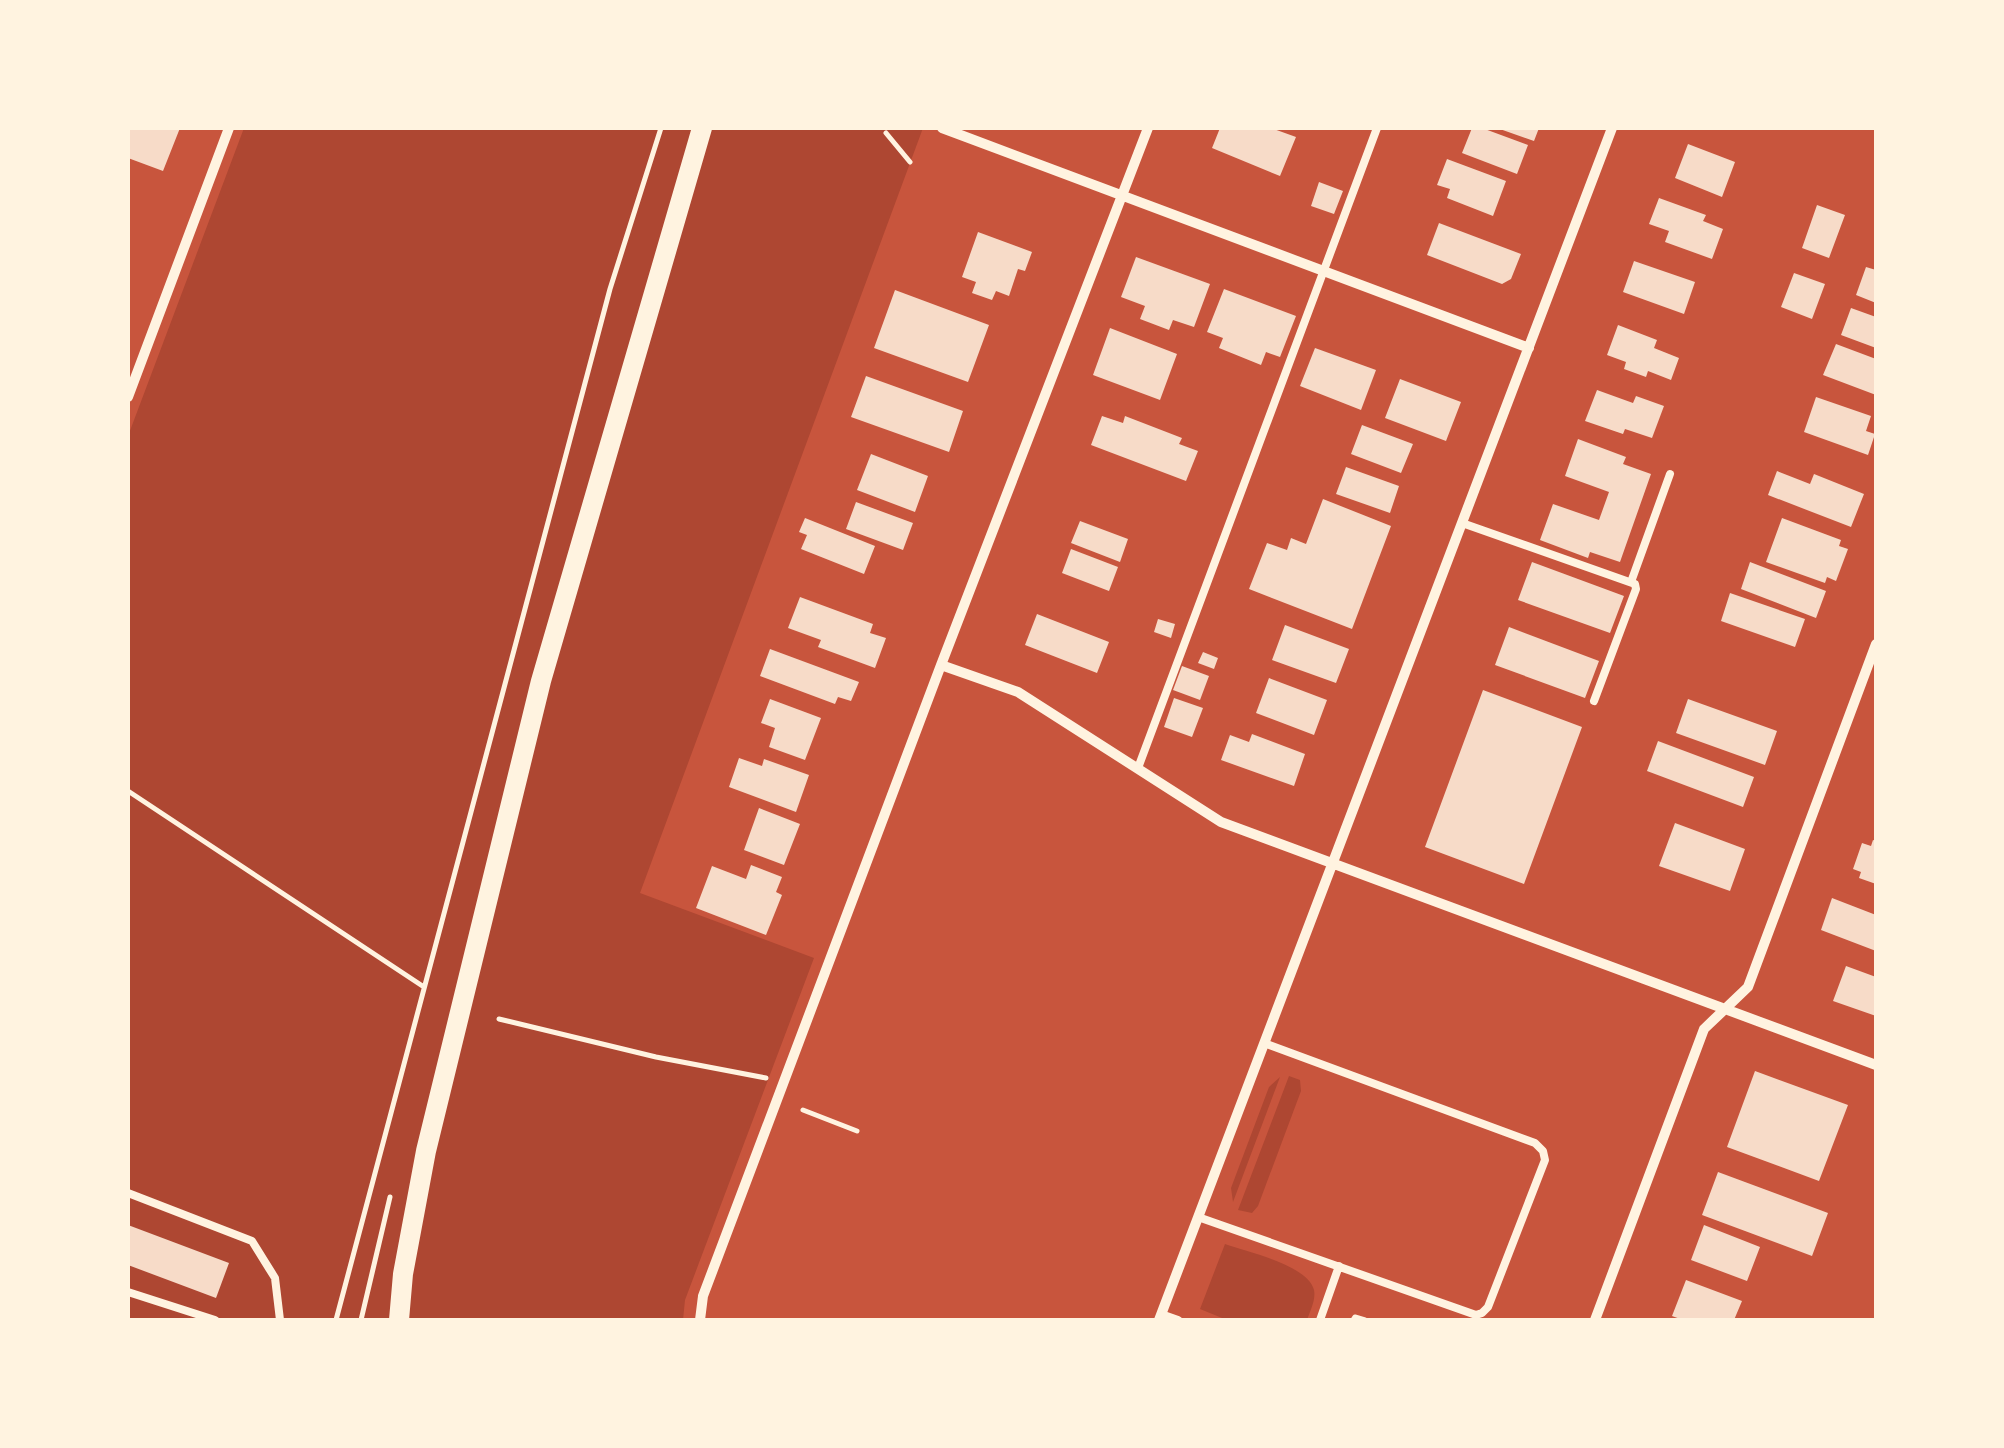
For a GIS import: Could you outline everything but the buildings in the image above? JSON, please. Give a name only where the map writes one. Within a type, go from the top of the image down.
[{"type":"main road","points":[[399,1320],[402,1274],[426,1151],[540,682],[702,128]]},
{"type":"street","points":[[128,397],[229,128]]},
{"type":"street","points":[[942,128],[1529,348]]},
{"type":"street","points":[[700,1320],[703,1296],[1148,128]]},
{"type":"street","points":[[1160,1317],[1612,128]]},
{"type":"street","points":[[1595,1320],[1704,1029],[1748,987],[1876,644]]},
{"type":"street","points":[[941,665],[1018,692],[1221,822],[1876,1065]]},
{"type":"lane","points":[[1138,768],[1378,128]]},
{"type":"lane","points":[[1631,582],[1670,474]]},
{"type":"lane","points":[[1462,523],[1636,586],[1594,701]]},
{"type":"lane","points":[[1198,1217],[1476,1315],[1488,1307],[1545,1155],[1535,1142],[1264,1043]]},
{"type":"lane","points":[[128,1193],[252,1241],[275,1278],[280,1320]]},
{"type":"lane","points":[[1320,1320],[1339,1266]]},
{"type":"lane","points":[[128,1292],[216,1320]]},
{"type":"lane","points":[[1160,1317],[1178,1320]]},
{"type":"path","points":[[336,1320],[610,289],[661,128]]},
{"type":"path","points":[[886,133],[910,162]]},
{"type":"path","points":[[128,791],[425,986],[422,998]]},
{"type":"path","points":[[422,998],[434,1004]]},
{"type":"path","points":[[499,1019],[666,1059],[784,1081]]},
{"type":"path","points":[[802,1110],[857,1131]]},
{"type":"path","points":[[1354,1320],[1364,1320]]},
{"type":"shaded area","points":[[244,128],[923,128],[640,893],[814,958],[685,1300],[683,1320],[128,1320],[128,436]]},
{"type":"shaded area","points":[[1289,1076],[1300,1080],[1301,1091],[1258,1206],[1252,1213],[1238,1210]]},
{"type":"shaded area","points":[[1280,1077],[1233,1202],[1231,1188],[1269,1087]]},
{"type":"shaded area","points":[[1225,1244],[1301,1273],[1314,1290],[1307,1320],[1227,1320],[1200,1309]]}]
